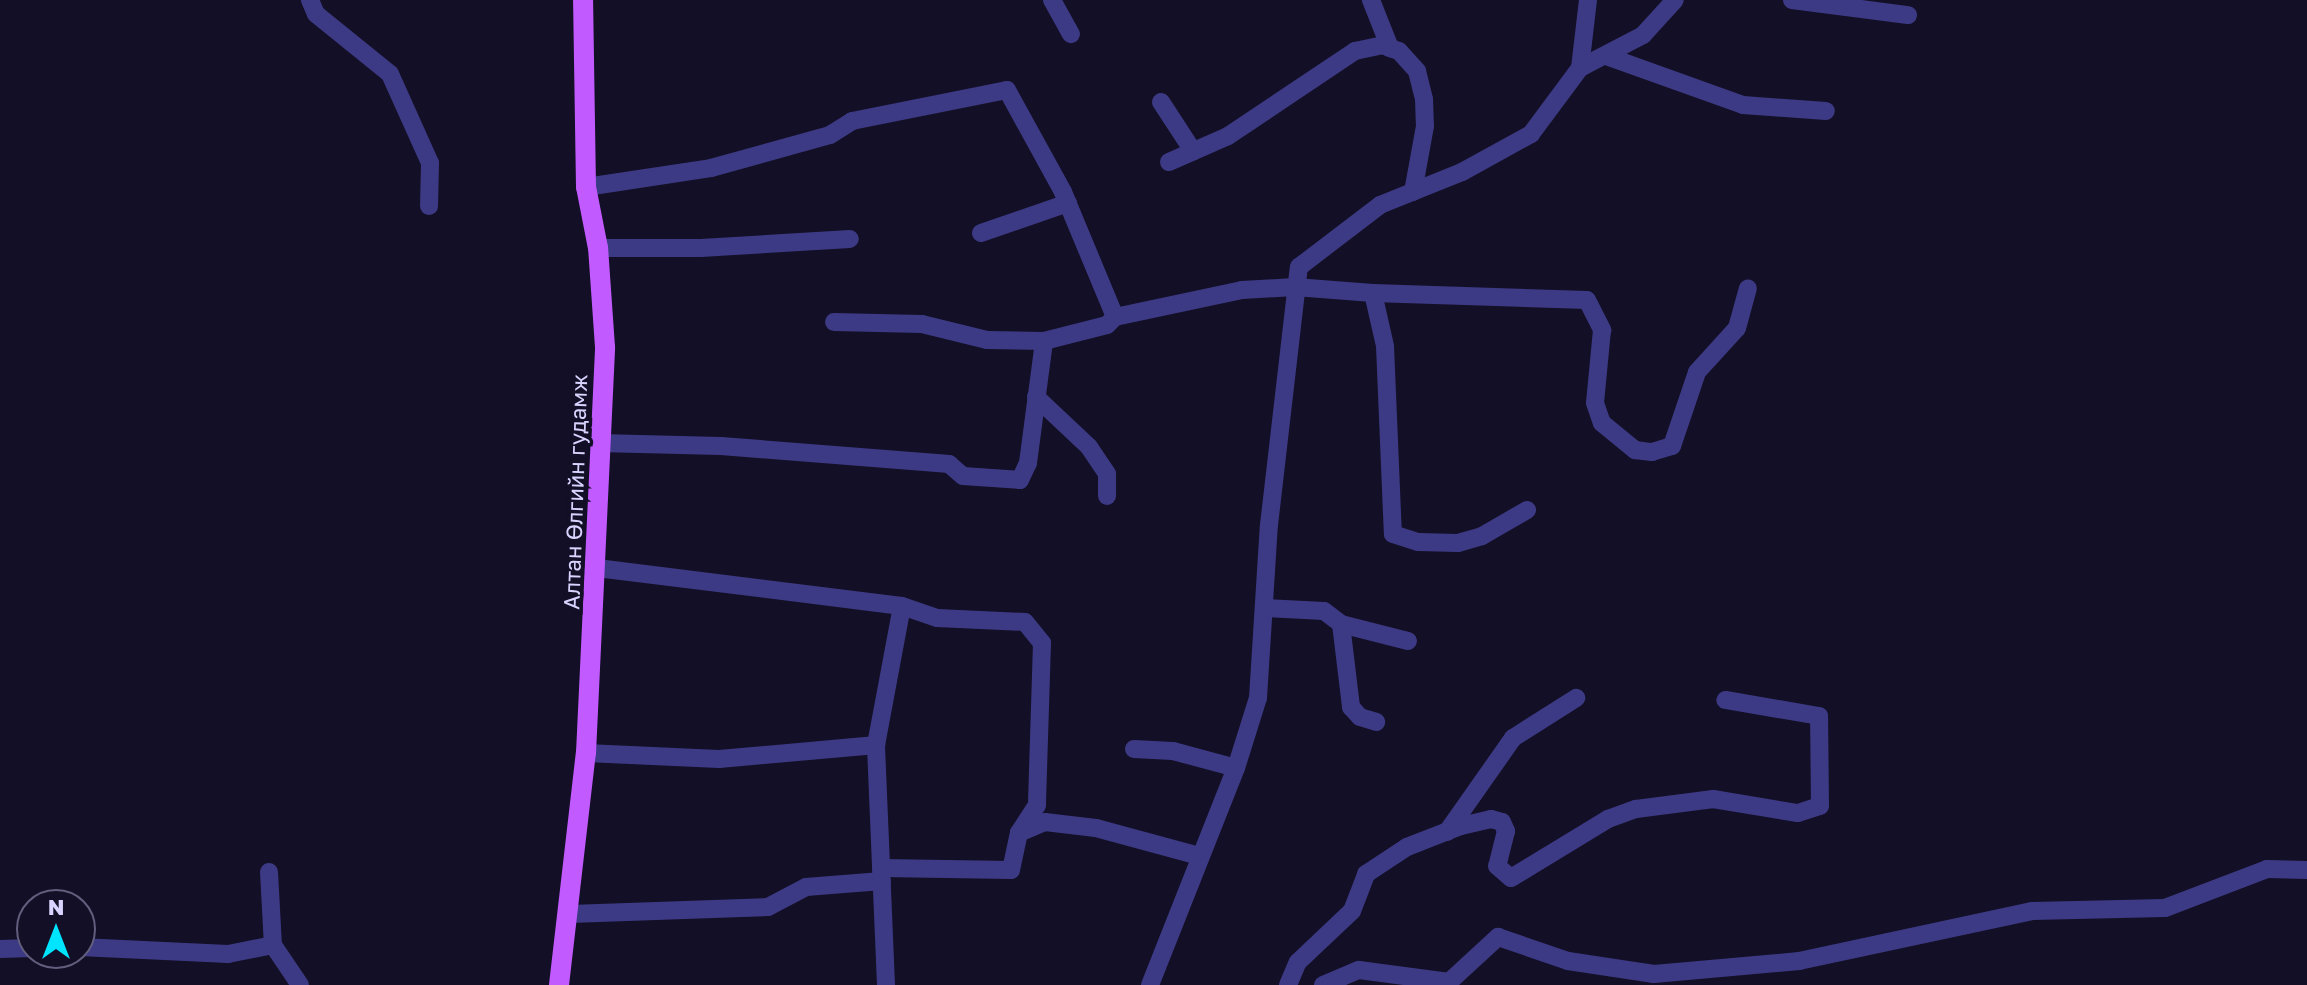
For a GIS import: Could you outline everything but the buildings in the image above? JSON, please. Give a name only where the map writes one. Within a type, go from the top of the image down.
[{"type":"main road","name":"Алтан Өлгийн гудамж","points":[[559,985],[570,914],[586,753],[605,347],[598,248],[586,187],[583,0]]},
{"type":"street","points":[[310,0],[316,14],[390,74],[430,163],[429,206]]},
{"type":"street","points":[[1052,0],[1071,34]]},
{"type":"street","points":[[1371,0],[1390,48],[1417,71],[1424,99],[1425,126],[1413,192]]},
{"type":"street","points":[[1150,985],[1236,768],[1258,698],[1299,267],[1380,205],[1531,134],[1580,68],[1588,0]]},
{"type":"street","points":[[1580,68],[1609,57],[1643,35],[1675,0]]},
{"type":"street","points":[[1792,0],[1908,15]]},
{"type":"street","points":[[1169,162],[1228,136],[1355,51],[1390,48]]},
{"type":"street","points":[[1609,57],[1743,105],[1826,111]]},
{"type":"street","points":[[586,187],[711,168],[830,135],[852,121],[1007,90],[1025,115],[1068,203],[1115,317]]},
{"type":"street","points":[[1161,102],[1193,151]]},
{"type":"street","points":[[981,233],[1068,203]]},
{"type":"street","points":[[598,248],[701,248],[850,239]]},
{"type":"street","points":[[834,322],[922,324],[987,340],[1044,341],[1107,325],[1115,317],[1242,290],[1295,287],[1373,293],[1587,300],[1602,330],[1595,403],[1602,423],[1615,438],[1652,452],[1672,446],[1697,372],[1737,328],[1748,288]]},
{"type":"street","points":[[1373,293],[1385,346],[1393,534],[1418,542],[1458,543],[1482,536],[1527,510]]},
{"type":"street","points":[[599,443],[721,446],[949,464],[963,476],[1020,480],[1028,463],[1044,341]]},
{"type":"street","points":[[1036,397],[1089,447],[1107,474],[1107,496]]},
{"type":"street","points":[[570,914],[768,907],[806,887],[882,874],[1011,870],[1019,833],[1037,805],[1042,643],[1025,622],[937,618],[902,606],[597,568]]},
{"type":"street","points":[[886,985],[876,745],[902,606]]},
{"type":"street","points":[[1265,608],[1313,608],[1341,624],[1408,641]]},
{"type":"street","points":[[1341,624],[1351,707],[1360,717],[1376,722]]},
{"type":"street","points":[[1447,832],[1513,738],[1576,698]]},
{"type":"street","points":[[1288,985],[1298,962],[1352,911],[1366,874],[1407,847],[1447,832],[1491,819],[1502,822],[1506,831],[1497,866],[1511,878],[1608,819],[1636,809],[1713,799],[1785,812],[1820,806],[1819,716],[1725,700]]},
{"type":"street","points":[[586,753],[719,759],[876,745]]},
{"type":"street","points":[[1134,749],[1173,751],[1236,768]]},
{"type":"street","points":[[1019,833],[1045,822],[1083,827],[1199,856]]},
{"type":"street","points":[[1323,985],[1359,970],[1449,982],[1498,937],[1568,961],[1654,974],[1799,961],[2032,911],[2165,908],[2267,869],[2307,870]]},
{"type":"street","points":[[269,872],[273,945],[300,985]]},
{"type":"street","points":[[96,948],[228,954],[273,945]]}]
